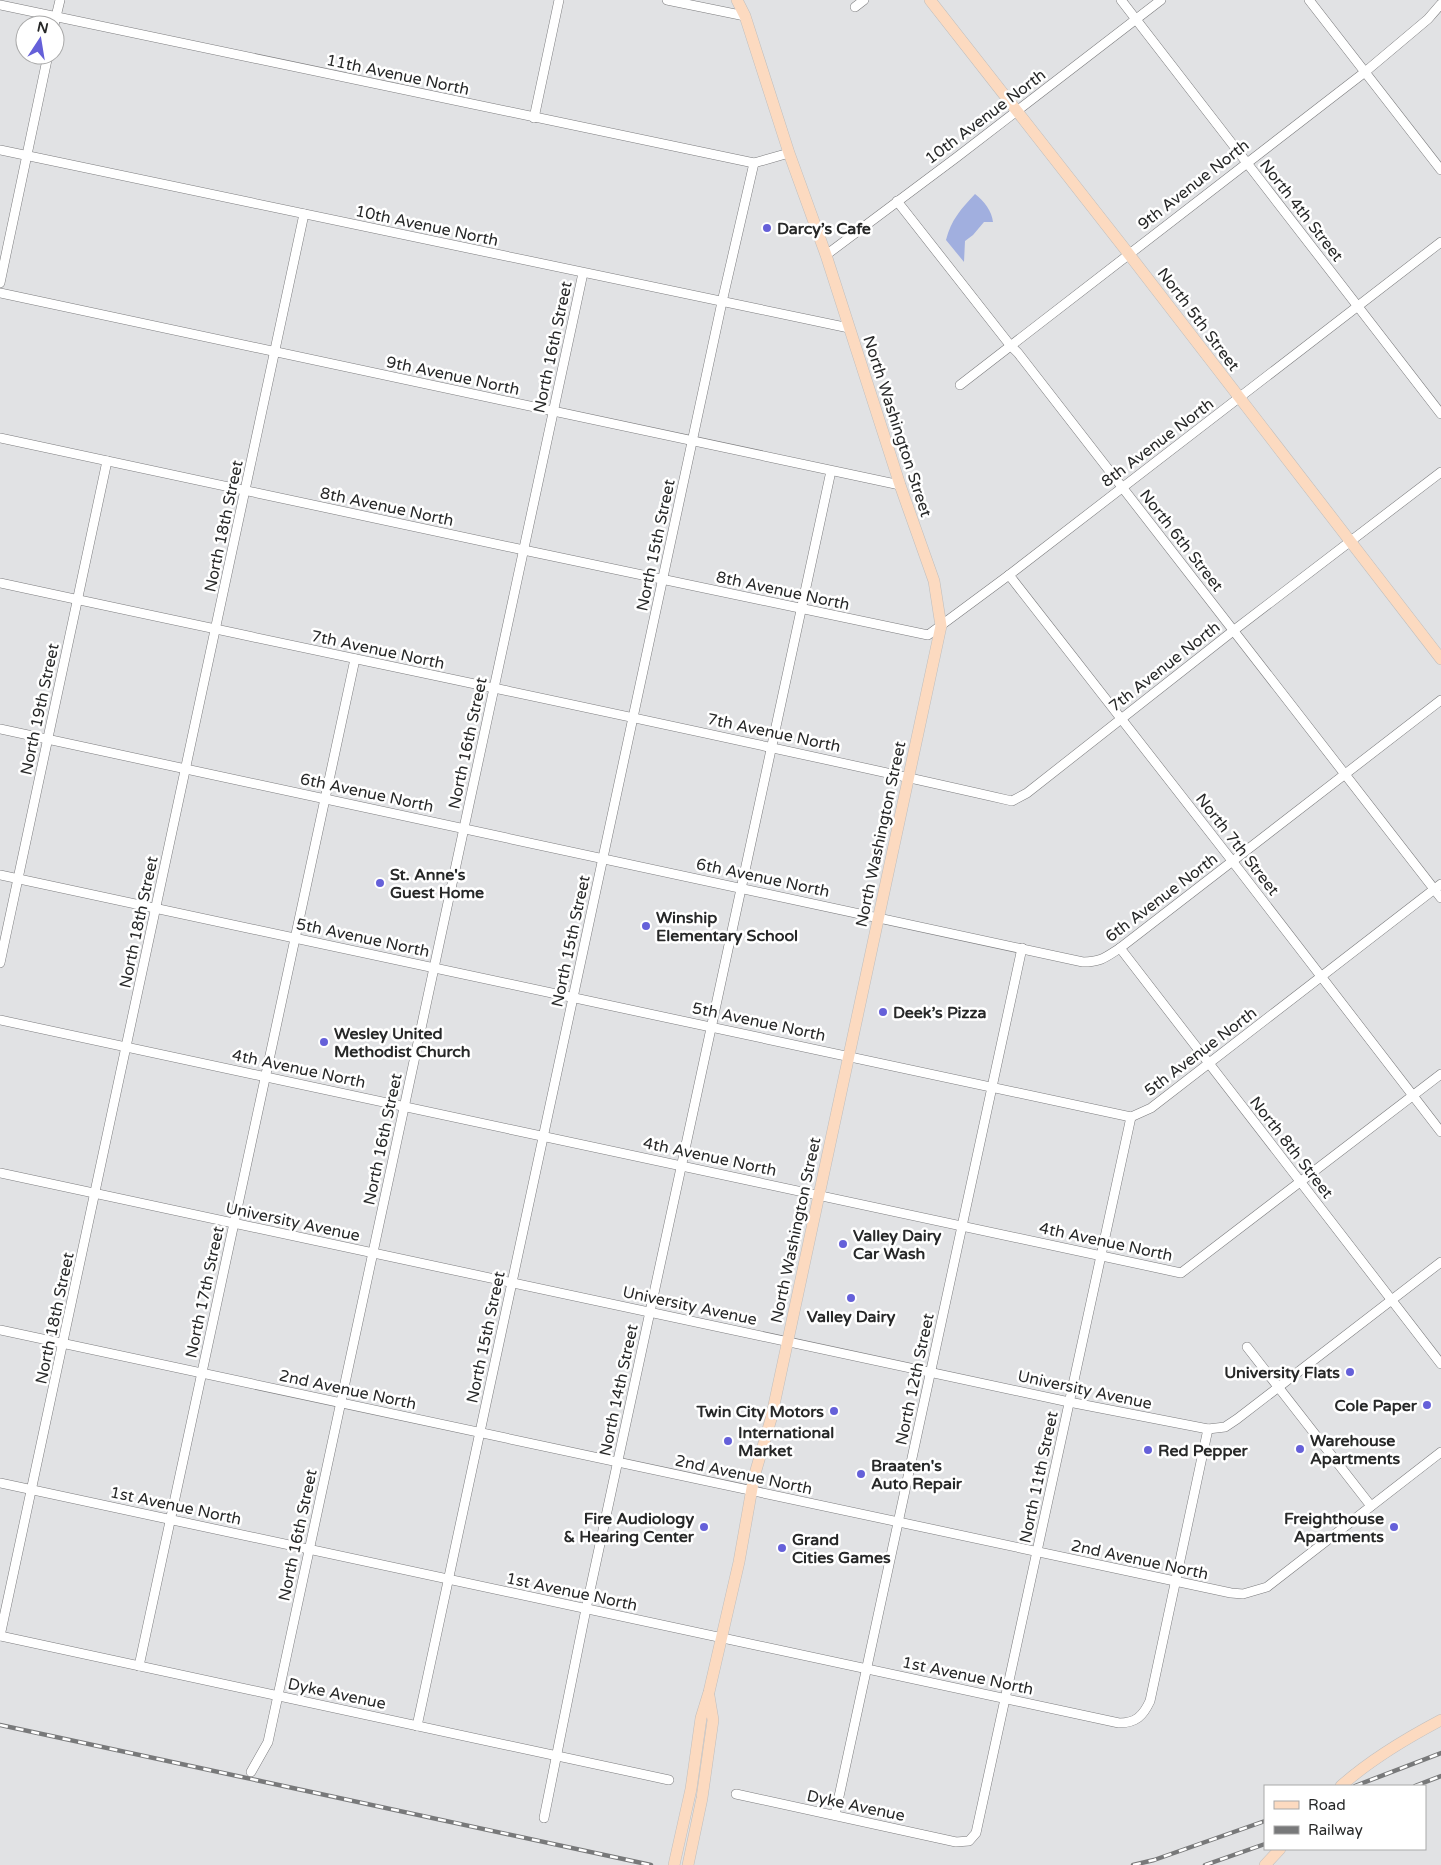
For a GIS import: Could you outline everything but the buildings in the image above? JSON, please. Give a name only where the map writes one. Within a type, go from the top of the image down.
[{"type":"main road","name":"North Washington Street","points":[[674,1865],[691,1789],[701,1718],[709,1692],[738,1562],[751,1490],[771,1419],[941,626],[934,581],[900,485],[826,255],[789,153],[745,16],[738,0]]},
{"type":"main road","name":"North 5th Street","points":[[930,0],[1018,111],[1441,659]]},
{"type":"main road","name":"North Washington Street","points":[[688,1865],[702,1798],[713,1720],[709,1692]]},
{"type":"main road","points":[[1342,1785],[1373,1760],[1441,1720]]},
{"type":"main road","points":[[1266,1865],[1279,1850]]},
{"type":"street","points":[[56,15],[60,0]]},
{"type":"street","points":[[534,118],[559,0]]},
{"type":"street","points":[[668,0],[745,16]]},
{"type":"street","points":[[855,7],[864,0]]},
{"type":"street","name":"North 4th Street","points":[[1121,0],[1441,414]]},
{"type":"street","name":"10th Avenue North","points":[[826,255],[1018,111],[1161,0]]},
{"type":"street","points":[[1310,0],[1441,170]]},
{"type":"street","name":"9th Avenue North","points":[[960,385],[1128,253],[1365,72],[1428,19],[1441,4]]},
{"type":"street","name":"11th Avenue North","points":[[0,5],[34,15]]},
{"type":"street","name":"11th Avenue North","points":[[65,23],[754,163],[789,153]]},
{"type":"street","points":[[0,283],[46,65]]},
{"type":"street","name":"10th Avenue North","points":[[0,150],[849,328]]},
{"type":"street","name":"North 15th Street","points":[[416,1726],[662,579],[754,163]]},
{"type":"street","name":"North 6th Street","points":[[897,201],[1018,353],[1345,774],[1438,886],[1441,898]]},
{"type":"street","name":"North 18th Street","points":[[0,1636],[304,214]]},
{"type":"street","name":"8th Avenue North","points":[[0,438],[928,635],[1009,576],[1441,242]]},
{"type":"street","name":"North 16th Street","points":[[251,1772],[268,1742],[584,273]]},
{"type":"street","name":"9th Avenue North","points":[[0,293],[900,485]]},
{"type":"street","name":"North 19th Street","points":[[0,964],[107,461]]},
{"type":"street","name":"North 14th Street","points":[[544,1818],[555,1755],[586,1609],[831,471]]},
{"type":"street","name":"7th Avenue North","points":[[0,583],[494,689],[771,746],[1012,800],[1027,793],[1233,631],[1441,472]]},
{"type":"street","name":"North 7th Street","points":[[1009,576],[1441,1132]]},
{"type":"street","name":"North 17th Street","points":[[139,1666],[355,659]]},
{"type":"street","name":"6th Avenue North","points":[[0,729],[1083,962],[1094,962],[1101,960],[1120,948],[1441,700]]},
{"type":"street","name":"5th Avenue North","points":[[0,874],[1131,1117],[1151,1108],[1438,886]]},
{"type":"street","name":"North 12th Street","points":[[834,1815],[1022,948]]},
{"type":"street","name":"North 8th Street","points":[[1120,948],[1441,1364]]},
{"type":"street","name":"4th Avenue North","points":[[0,1020],[1181,1273],[1441,1074]]},
{"type":"street","name":"North 11th Street","points":[[969,1841],[976,1833],[1006,1699],[1131,1117]]},
{"type":"street","name":"University Avenue","points":[[0,1173],[1069,1402],[1208,1429],[1225,1427],[1237,1420],[1441,1262]]},
{"type":"street","name":"2nd Avenue North","points":[[0,1330],[1231,1593],[1243,1594],[1266,1587],[1441,1452]]},
{"type":"street","points":[[1247,1347],[1371,1506]]},
{"type":"street","points":[[1175,1582],[1208,1429]]},
{"type":"street","name":"1st Avenue North","points":[[0,1483],[1119,1723],[1130,1723],[1138,1719],[1145,1712],[1150,1702],[1175,1582]]},
{"type":"street","name":"Dyke Avenue","points":[[0,1636],[669,1780]]},
{"type":"street","name":"Dyke Avenue","points":[[736,1794],[956,1842],[969,1841]]},
{"type":"shaded area","points":[[975,194],[987,206],[993,222],[984,222],[965,241],[964,262],[946,240],[957,215]]},
{"type":"railway","points":[[0,1725],[651,1865]]},
{"type":"railway","points":[[1358,1785],[1441,1753]]},
{"type":"railway","points":[[1418,1785],[1441,1776]]},
{"type":"railway","points":[[1133,1865],[1154,1860],[1264,1821]]},
{"type":"railway","points":[[1205,1865],[1264,1844]]},
{"type":"place","name":"Darcy’s Cafe","points":[[767,228]]},
{"type":"place","name":"St. Anne's Guest Home","points":[[380,883]]},
{"type":"place","name":"Winship Elementary School","points":[[646,926]]},
{"type":"place","name":"Deek’s Pizza","points":[[883,1012]]},
{"type":"place","name":"Wesley United Methodist Church","points":[[324,1042]]},
{"type":"place","name":"Valley Dairy Car Wash","points":[[843,1244]]},
{"type":"place","name":"Valley Dairy","points":[[851,1298]]},
{"type":"place","name":"University Flats","points":[[1350,1372]]},
{"type":"place","name":"Cole Paper","points":[[1427,1405]]},
{"type":"place","name":"Twin City Motors","points":[[834,1411]]},
{"type":"place","name":"International Market","points":[[728,1441]]},
{"type":"place","name":"Warehouse Apartments","points":[[1300,1449]]},
{"type":"place","name":"Red Pepper","points":[[1148,1450]]},
{"type":"place","name":"Braaten's Auto Repair","points":[[861,1474]]},
{"type":"place","name":"Fire Audiology & Hearing Center","points":[[704,1527]]},
{"type":"place","name":"Freighthouse Apartments","points":[[1394,1527]]},
{"type":"place","name":"Grand Cities Games","points":[[782,1548]]}]
